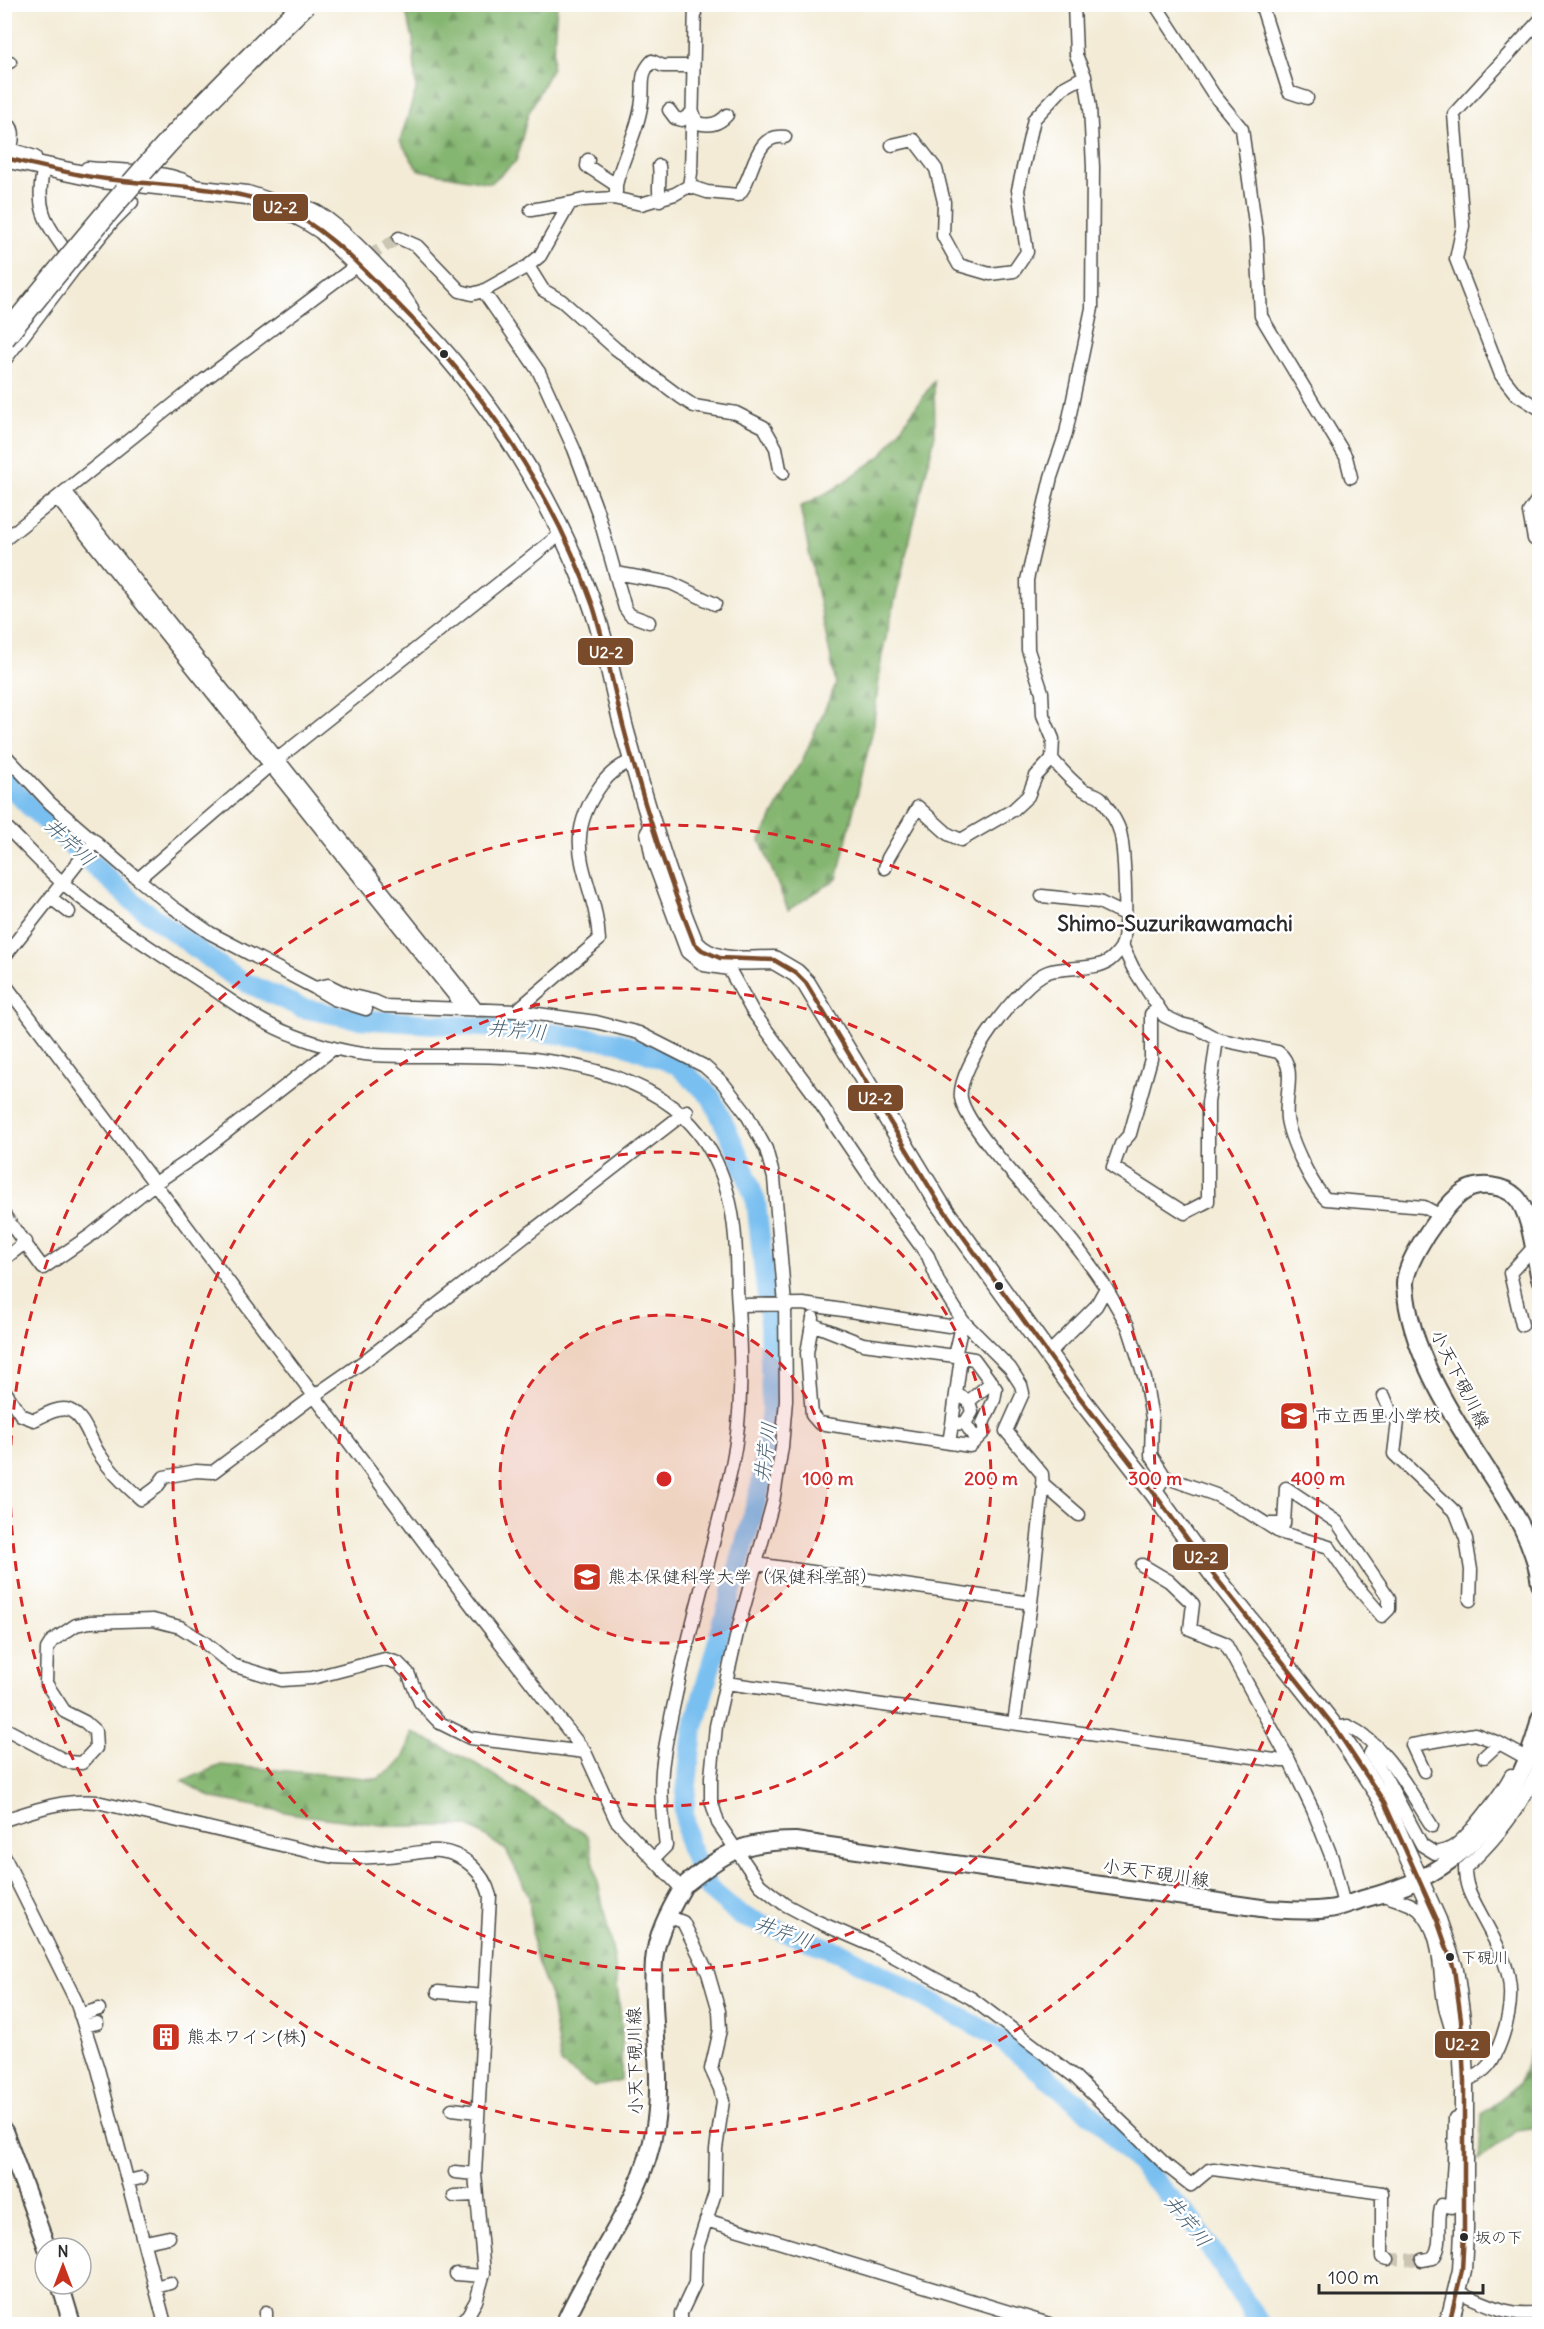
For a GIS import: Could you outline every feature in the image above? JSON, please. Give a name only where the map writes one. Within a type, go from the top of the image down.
[{"type":"highway","points":[[4,338],[72,253],[167,144],[305,4]]},
{"type":"main road","points":[[7,152],[44,167],[102,179],[247,195],[284,209],[322,230],[457,368],[490,411],[531,476],[562,533],[587,589],[601,630],[625,730],[630,762],[694,943],[702,952],[723,960],[774,960],[806,982],[939,1203],[1047,1354],[1213,1574],[1335,1728],[1384,1803],[1437,1920],[1454,1969],[1463,2041],[1464,2081],[1459,2157],[1464,2232],[1462,2270],[1449,2325]]},
{"type":"main road","name":"小天下硯川線","points":[[1539,1279],[1524,1212],[1516,1197],[1502,1188],[1485,1186],[1465,1190],[1441,1216],[1412,1260],[1405,1281],[1409,1317],[1440,1391],[1481,1460],[1517,1514],[1530,1544],[1539,1584]]},
{"type":"main road","name":"小天下硯川線","points":[[564,2325],[574,2301],[633,2197],[648,2158],[655,2125],[658,2088],[654,1960],[658,1940],[667,1916],[688,1883],[711,1863],[732,1851],[769,1841],[795,1841],[1268,1909],[1301,1911],[1331,1909],[1419,1880],[1455,1857],[1493,1819],[1512,1792],[1530,1760],[1538,1738],[1539,1718]]},
{"type":"main road","points":[[4,2131],[43,2236]]},
{"type":"main road","points":[[64,2296],[72,2325]]},
{"type":"street","points":[[689,186],[695,4]]},
{"type":"street","points":[[885,868],[888,858],[918,807],[948,834],[961,840],[1013,810],[1028,796],[1036,776],[1052,759],[1053,739],[1043,715],[1042,692],[1028,650],[1028,580],[1051,477],[1066,433],[1092,308],[1093,167],[1090,107],[1086,76],[1076,56],[1074,4]]},
{"type":"street","points":[[1155,4],[1214,95],[1242,129],[1257,238],[1261,316],[1346,457],[1351,477]]},
{"type":"street","points":[[1261,4],[1289,92],[1307,98]]},
{"type":"street","points":[[1539,20],[1454,114],[1463,226],[1456,259],[1501,375],[1516,394],[1539,409]]},
{"type":"street","points":[[617,199],[616,185],[621,164],[639,118],[643,71],[652,61],[663,66],[693,66]]},
{"type":"street","points":[[892,145],[914,140],[936,169],[944,202],[943,236],[959,265],[990,274],[1014,272],[1027,252],[1017,190],[1034,119],[1063,88],[1086,76]]},
{"type":"street","points":[[669,110],[675,118],[682,120],[693,112]]},
{"type":"street","points":[[693,112],[697,123],[706,125],[720,123],[727,116]]},
{"type":"street","points":[[4,121],[10,124],[14,134],[7,152],[82,168],[162,174],[184,179],[199,190]]},
{"type":"street","points":[[531,210],[583,200],[617,199],[641,204],[660,200],[689,186],[707,192],[738,195],[745,189],[751,164],[770,138],[785,137]]},
{"type":"street","points":[[588,160],[586,166],[616,185]]},
{"type":"street","points":[[659,166],[661,175],[657,188],[660,200]]},
{"type":"street","points":[[44,167],[40,186],[40,203],[45,221],[74,261]]},
{"type":"street","points":[[4,361],[74,261],[132,202]]},
{"type":"street","points":[[399,238],[417,246],[460,291],[472,294],[483,291],[528,266],[540,256],[570,203]]},
{"type":"street","points":[[284,209],[309,208],[333,222],[369,256],[406,298],[412,308],[409,317]]},
{"type":"street","points":[[4,540],[204,380],[357,265]]},
{"type":"street","points":[[528,266],[543,290],[562,301],[631,362],[686,401],[707,410],[736,413],[764,427],[776,448],[780,469],[783,473]]},
{"type":"street","points":[[483,291],[539,372],[591,492],[625,608],[630,615],[649,622]]},
{"type":"street","points":[[61,494],[471,1010]]},
{"type":"street","points":[[1534,539],[1529,512],[1539,496]]},
{"type":"street","points":[[138,879],[274,762],[562,533]]},
{"type":"street","points":[[616,573],[670,583],[714,604]]},
{"type":"street","points":[[4,754],[50,803],[93,843],[174,908],[210,933],[334,999],[366,1009]]},
{"type":"street","points":[[1052,759],[1082,790],[1100,796],[1119,826],[1125,895],[1125,928],[1122,945],[1110,961],[1048,972],[1028,984],[981,1045],[964,1079],[961,1098],[972,1122],[1075,1244],[1106,1288],[1128,1326],[1145,1379],[1152,1418],[1151,1455],[1165,1477],[1216,1495],[1279,1532],[1329,1547],[1376,1610],[1382,1616],[1389,1609],[1389,1598],[1337,1522],[1286,1488],[1284,1524],[1266,1524]]},
{"type":"street","points":[[516,1011],[599,940],[598,924],[580,860],[582,821],[588,803],[604,781],[630,762],[652,858],[687,952],[704,965],[729,969],[753,1012],[928,1256],[939,1283],[963,1320],[1010,1368],[1021,1385],[1023,1393],[1006,1431],[1042,1474],[1042,1483],[1031,1603],[1014,1723]]},
{"type":"street","points":[[4,825],[63,883],[129,933],[225,997],[287,1033],[334,1048],[372,1055],[532,1059],[587,1069],[622,1078],[686,1112],[700,1132],[716,1160],[735,1234],[741,1346],[740,1401],[732,1462],[670,1719],[662,1772],[662,1817],[666,1846],[653,1859]]},
{"type":"street","points":[[4,957],[93,843]]},
{"type":"street","points":[[1042,896],[1099,902],[1124,914]]},
{"type":"street","points":[[51,898],[69,912]]},
{"type":"street","points":[[1122,945],[1133,968],[1164,1016],[1197,1028],[1217,1039],[1278,1052],[1286,1058],[1289,1068],[1286,1106],[1288,1122],[1309,1176],[1316,1190],[1326,1199],[1424,1207],[1441,1216]]},
{"type":"street","points":[[4,983],[475,1610],[585,1752],[616,1820],[653,1859],[688,1883]]},
{"type":"street","points":[[315,988],[328,985],[348,995],[385,1006],[516,1011],[596,1022],[639,1033],[704,1066],[723,1083],[746,1113],[766,1149],[772,1169],[782,1304],[786,1400],[782,1447],[773,1502],[716,1726],[711,1800],[718,1823],[732,1851],[760,1885],[784,1904],[816,1921],[878,1948],[971,1998],[1003,2021],[1075,2077],[1167,2166],[1191,2186],[1213,2169],[1382,2193],[1382,2257],[1388,2259]]},
{"type":"street","points":[[1160,1008],[1150,1014],[1151,1059],[1130,1134],[1120,1144],[1113,1167],[1185,1213],[1208,1201],[1208,1103],[1217,1039]]},
{"type":"street","points":[[4,1215],[43,1268],[91,1235],[154,1184],[197,1155],[334,1048]]},
{"type":"street","points":[[4,1390],[21,1415],[34,1420],[57,1410],[68,1410],[81,1420],[100,1455],[126,1487],[141,1499],[156,1488],[164,1477],[196,1471],[213,1472],[363,1362],[686,1112]]},
{"type":"street","points":[[4,1260],[26,1242]]},
{"type":"street","points":[[1522,1325],[1510,1273],[1533,1248]]},
{"type":"street","points":[[1047,1354],[1096,1306],[1106,1288]]},
{"type":"street","points":[[745,1305],[814,1306],[949,1326],[963,1320]]},
{"type":"street","points":[[812,1324],[864,1344],[974,1359],[996,1389],[994,1400],[983,1423],[985,1431],[970,1446],[819,1423],[812,1415],[807,1353],[814,1306]]},
{"type":"street","points":[[949,1443],[956,1394],[958,1338],[963,1320]]},
{"type":"street","points":[[969,1401],[992,1382]]},
{"type":"street","points":[[956,1394],[969,1401],[972,1413],[965,1423]]},
{"type":"street","points":[[1384,1396],[1391,1413],[1398,1421],[1394,1454],[1456,1513],[1466,1539],[1472,1570],[1470,1600]]},
{"type":"street","points":[[952,1424],[965,1423]]},
{"type":"street","points":[[965,1423],[976,1440]]},
{"type":"street","points":[[1154,1493],[1165,1477]]},
{"type":"street","points":[[1042,1483],[1079,1515]]},
{"type":"street","points":[[756,1564],[1031,1603]]},
{"type":"street","points":[[1142,1564],[1169,1581],[1193,1604],[1190,1629],[1225,1643],[1313,1810],[1332,1858],[1344,1905]]},
{"type":"street","points":[[4,1728],[68,1762],[82,1763],[96,1748],[96,1731],[85,1722],[65,1712],[46,1683],[47,1649],[52,1641],[76,1625],[90,1622],[153,1620],[180,1627],[204,1642],[232,1665],[282,1680],[312,1678],[385,1659],[398,1663],[408,1673],[420,1702],[440,1722],[470,1738],[585,1752]]},
{"type":"street","points":[[726,1683],[1282,1761],[1288,1760]]},
{"type":"street","points":[[1335,1728],[1348,1726],[1375,1745],[1391,1764],[1432,1826]]},
{"type":"street","points":[[1424,1771],[1412,1745],[1475,1734],[1530,1760]]},
{"type":"street","points":[[1484,1757],[1498,1743]]},
{"type":"street","points":[[1375,1745],[1370,1754],[1386,1778],[1422,1845],[1435,1853],[1451,1848],[1465,1836],[1506,1785],[1530,1760]]},
{"type":"street","points":[[1464,2081],[1480,2075],[1489,2066],[1509,2019],[1511,2000],[1509,1972],[1465,1885],[1465,1868],[1508,1822],[1531,1785],[1530,1760]]},
{"type":"street","points":[[4,1820],[50,1805],[81,1800],[333,1857],[357,1859],[438,1851],[456,1855],[477,1871],[487,1882],[490,1896],[475,2174],[484,2256],[483,2277],[476,2301],[465,2322]]},
{"type":"street","points":[[4,1856],[51,1949],[82,2020],[134,2179],[145,2242],[165,2325]]},
{"type":"street","points":[[1381,1894],[1418,1908],[1429,1922],[1438,1951],[1445,2006],[1454,2035],[1459,2157],[1451,2207],[1442,2205],[1439,2212],[1438,2253],[1433,2258],[1422,2260]]},
{"type":"street","points":[[667,1916],[683,1922],[708,1973],[719,2011],[720,2030],[711,2069],[723,2101],[716,2149],[715,2193],[696,2252],[695,2283],[681,2313],[681,2325]]},
{"type":"street","points":[[438,1992],[485,1996]]},
{"type":"street","points":[[82,2020],[99,2008]]},
{"type":"street","points":[[82,2020],[97,2024]]},
{"type":"street","points":[[452,2109],[478,2112]]},
{"type":"street","points":[[455,2172],[475,2174]]},
{"type":"street","points":[[454,2196],[476,2195]]},
{"type":"street","points":[[706,2220],[1049,2325]]},
{"type":"street","points":[[145,2242],[169,2237]]},
{"type":"street","points":[[456,2274],[483,2277]]},
{"type":"street","points":[[156,2287],[170,2283]]},
{"type":"street","points":[[1458,2292],[1511,2313],[1524,2315],[1539,2312]]},
{"type":"green space","points":[[404,5],[557,5],[552,68],[528,114],[516,161],[491,183],[418,170],[400,141],[416,90],[413,38]]},
{"type":"green space","points":[[934,381],[935,435],[882,654],[873,729],[837,879],[788,910],[760,840],[802,761],[836,684],[800,507],[834,489],[882,455]]},
{"type":"green space","points":[[412,1732],[476,1764],[588,1836],[614,1957],[622,2029],[621,2081],[594,2087],[561,2064],[550,1996],[534,1953],[529,1896],[506,1850],[469,1826],[390,1826],[301,1815],[213,1798],[182,1781],[221,1765],[377,1779],[401,1761]]},
{"type":"green space","points":[[1539,2030],[1539,2128],[1516,2131],[1479,2160],[1482,2114],[1519,2084]]},
{"type":"waterway","name":"井芹川","points":[[4,780],[31,808],[136,904],[236,978],[302,1008],[357,1019],[526,1030],[618,1042],[677,1065],[711,1097],[738,1153],[756,1202],[769,1316],[771,1411],[760,1489],[693,1730],[684,1811],[688,1843],[708,1888],[741,1916],[842,1953],[999,2038],[1097,2119],[1194,2223],[1260,2324]]},
{"type":"tunnel","points":[[369,256],[399,238]]},
{"type":"tunnel","points":[[1388,2259],[1422,2260]]},
{"type":"transit line","name":"U2-2","points":[[4,158],[93,177],[237,194],[258,199],[294,214],[311,224],[341,248],[428,336],[458,370],[512,444],[536,482],[557,523],[577,564],[593,606],[639,783],[694,943],[702,950],[720,958],[774,960],[796,973],[806,983],[939,1203],[1070,1385],[1154,1493],[1213,1574],[1335,1728],[1384,1802],[1437,1920],[1454,1969],[1461,2019],[1464,2081],[1464,2232],[1462,2270],[1449,2324]]},
{"type":"place","name":"市立西里小学校","points":[[1294,1416]]},
{"type":"place","name":"熊本保健科学大学（保健科学部）","points":[[587,1577]]},
{"type":"place","name":"下硯川","points":[[1450,1957]]},
{"type":"place","name":"熊本ワイン(株)","points":[[166,2037]]},
{"type":"place","name":"坂の下","points":[[1464,2237]]},
{"type":"district","name":"Shimo-Suzurikawamachi","points":[[1175,924]]}]
